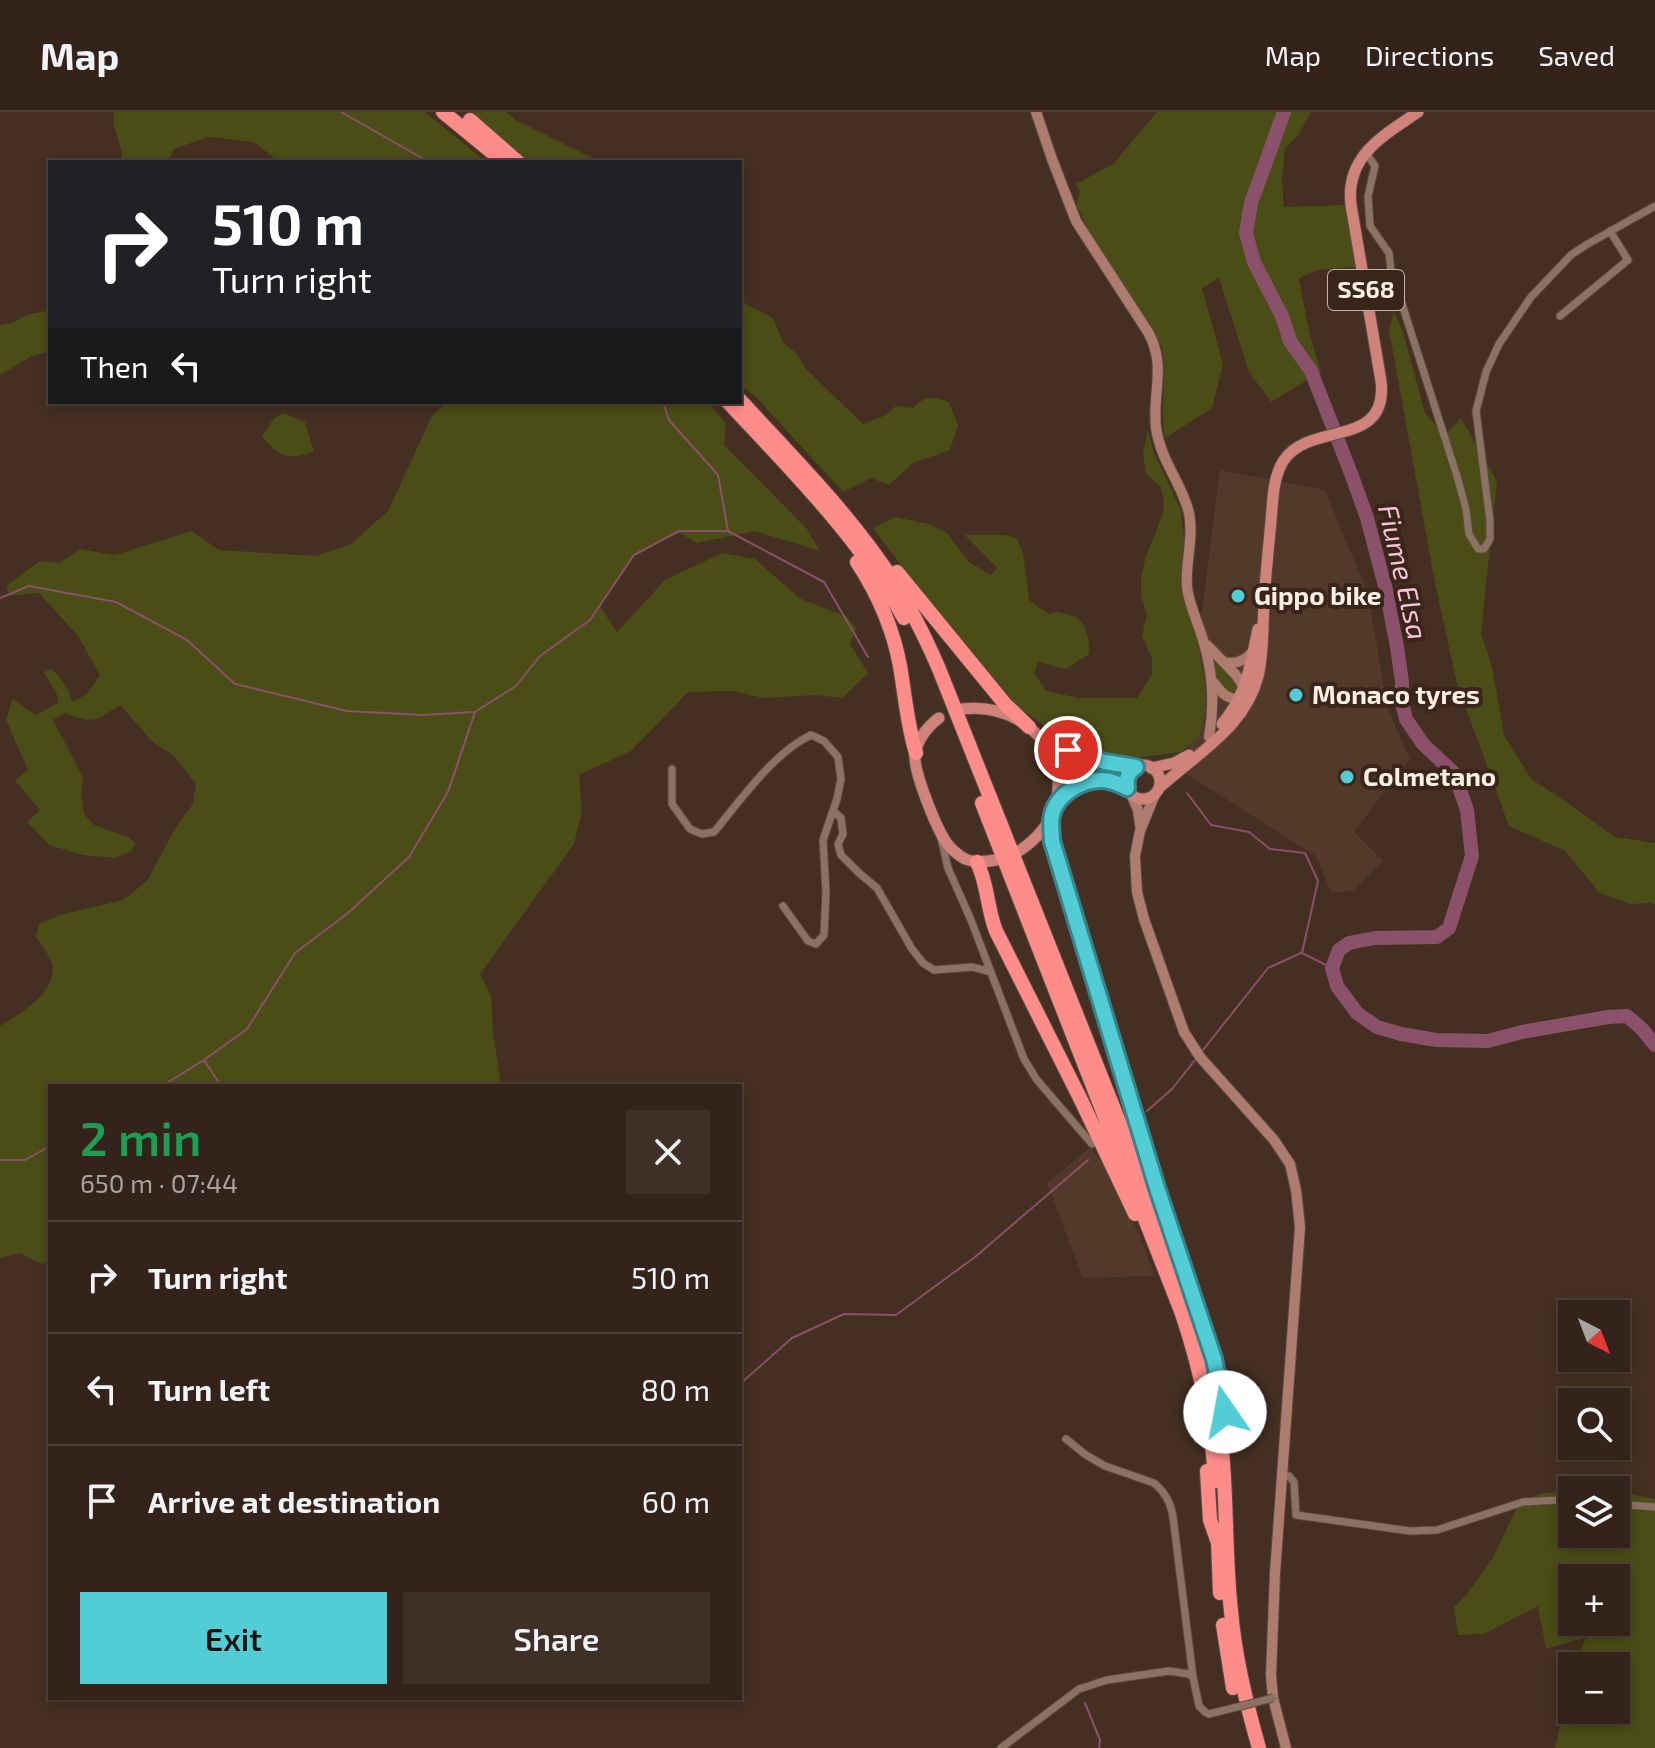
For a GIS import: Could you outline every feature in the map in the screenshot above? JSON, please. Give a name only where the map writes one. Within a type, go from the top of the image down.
[{"type":"highway","points":[[443,112],[502,160]]},
{"type":"highway","points":[[460,112],[516,160]]},
{"type":"highway","points":[[742,397],[749,399],[843,503],[1005,704],[1033,730]]},
{"type":"highway","points":[[742,399],[833,502],[883,565],[902,595],[939,669],[1179,1273],[1217,1408],[1223,1460],[1231,1619],[1239,1674],[1259,1748]]},
{"type":"highway","points":[[720,404],[837,533],[872,587],[887,617],[895,644],[916,753]]},
{"type":"highway","points":[[730,404],[795,474],[862,554],[897,605],[933,680],[1150,1229],[1187,1327],[1203,1388],[1214,1464],[1220,1595],[1227,1661],[1250,1748]]},
{"type":"highway","points":[[1054,809],[1052,841],[1055,855],[1157,1188],[1214,1359],[1227,1424],[1223,1460]]},
{"type":"highway","points":[[971,860],[983,876],[996,931],[1073,1084],[1155,1259],[1198,1393],[1210,1520],[1217,1540]]},
{"type":"main road","points":[[1036,112],[1076,221],[1156,349],[1159,366],[1155,415],[1157,430],[1164,458],[1189,514],[1187,586],[1213,682],[1212,739]]},
{"type":"main road","name":"SS68","points":[[1136,767],[1151,768],[1182,760],[1234,722],[1257,679],[1276,478],[1285,458],[1301,446],[1363,424],[1377,412],[1382,396],[1350,196],[1354,174],[1366,153],[1382,136],[1418,112]]},
{"type":"main road","points":[[1203,641],[1224,662],[1243,694],[1226,697],[1213,682]]},
{"type":"main road","points":[[1224,662],[1241,661],[1258,654]]},
{"type":"main road","name":"SS68","points":[[1157,791],[1212,739],[1243,694],[1258,654]]},
{"type":"main road","points":[[962,709],[981,707],[999,710],[1081,755],[1136,767]]},
{"type":"main road","points":[[939,718],[926,730],[916,753],[917,773],[940,832],[951,848],[971,860],[996,860]]},
{"type":"main road","points":[[1033,730],[1056,763],[1059,781],[1054,809]]},
{"type":"main road","points":[[1136,767],[1127,778],[1138,810],[1140,831]]},
{"type":"main road","points":[[1151,768],[1159,776],[1157,791],[1140,831],[1135,861],[1139,904],[1184,1032],[1200,1057],[1274,1140],[1290,1164],[1300,1227],[1271,1657],[1273,1698],[1286,1748]]},
{"type":"main road","points":[[1019,851],[1038,835],[1054,809],[1072,789],[1093,781],[1107,780],[1140,799],[1157,791]]},
{"type":"street","points":[[1366,153],[1375,166],[1368,196],[1372,231],[1387,248],[1391,258],[1392,280],[1457,476],[1469,534],[1478,549],[1484,549],[1490,539],[1490,521],[1476,417],[1486,372],[1503,337],[1531,297],[1571,255],[1655,206]]},
{"type":"street","points":[[1560,316],[1628,260],[1610,231]]},
{"type":"street","points":[[672,769],[672,804],[690,829],[702,834],[714,832],[775,761],[797,742],[811,735],[824,741],[838,757],[841,779],[823,840],[826,892],[824,935],[816,944],[808,941],[783,906]]},
{"type":"street","points":[[833,811],[841,818],[843,834],[838,844],[841,855],[877,888],[923,963],[934,970],[972,967],[991,972]]},
{"type":"street","points":[[940,832],[944,857],[1031,1072],[1092,1144]]},
{"type":"street","points":[[952,877],[954,867],[971,860]]},
{"type":"street","points":[[1066,1439],[1105,1466],[1154,1483],[1169,1502],[1199,1706],[1209,1714],[1273,1698]]},
{"type":"street","points":[[1282,1476],[1289,1476],[1294,1482],[1296,1515],[1410,1531],[1437,1530],[1523,1502],[1558,1500]]},
{"type":"street","points":[[1630,1505],[1655,1507]]},
{"type":"street","points":[[1001,1748],[1079,1689],[1107,1680],[1169,1671],[1193,1677]]},
{"type":"shaded area","points":[[1220,470],[1325,490],[1368,594],[1387,706],[1410,760],[1354,832],[1383,861],[1353,891],[1331,893],[1317,857],[1185,773],[1181,752],[1201,731],[1205,713],[1198,643]]},
{"type":"shaded area","points":[[1091,1147],[1111,1176],[1155,1276],[1083,1278],[1047,1183]]},
{"type":"green space","points":[[114,112],[425,112],[485,160],[277,160],[253,142],[208,137],[174,149],[169,160],[122,160]]},
{"type":"green space","points":[[471,112],[506,112],[516,120],[597,160],[526,160]]},
{"type":"green space","points":[[1157,112],[1311,112],[1298,136],[1285,148],[1282,180],[1284,207],[1347,205],[1357,267],[1318,270],[1299,278],[1310,336],[1321,372],[1271,402],[1249,372],[1219,278],[1202,288],[1223,364],[1212,408],[1165,438],[1162,347],[1089,231],[1076,204],[1080,191],[1076,184],[1113,164]]},
{"type":"green space","points":[[742,302],[773,318],[783,342],[863,424],[886,415],[896,406],[913,408],[922,400],[937,398],[949,402],[958,425],[950,450],[913,463],[889,485],[871,478],[843,492],[755,396],[742,386]]},
{"type":"green space","points":[[48,310],[48,352],[32,356],[0,375],[0,325],[13,323],[26,315]]},
{"type":"green space","points":[[1394,311],[1403,332],[1425,413],[1445,435],[1461,418],[1497,481],[1481,633],[1492,666],[1504,735],[1531,779],[1615,837],[1655,843],[1655,905],[1630,904],[1600,893],[1565,851],[1509,826],[1457,684],[1435,583],[1389,330]]},
{"type":"green space","points":[[445,404],[710,404],[726,424],[724,445],[807,529],[820,551],[755,531],[697,543],[678,532],[634,555],[599,605],[617,632],[665,580],[722,553],[755,559],[799,598],[847,617],[856,628],[850,644],[868,673],[842,698],[815,695],[764,698],[731,691],[688,692],[631,751],[579,775],[582,812],[574,844],[480,974],[491,996],[501,1084],[48,1084],[48,1262],[42,1264],[20,1253],[0,1258],[0,1026],[36,1001],[49,984],[52,964],[36,936],[39,924],[60,915],[123,900],[147,881],[176,827],[193,804],[196,784],[173,755],[154,743],[120,705],[94,720],[64,713],[53,720],[83,777],[81,795],[84,814],[94,825],[128,837],[135,843],[132,851],[115,858],[83,855],[49,845],[27,822],[40,810],[15,780],[28,770],[6,720],[12,699],[36,715],[58,703],[44,672],[52,669],[56,673],[72,702],[87,694],[100,675],[78,636],[39,593],[10,596],[6,586],[40,561],[59,563],[80,549],[115,555],[192,531],[219,550],[316,556],[351,544],[388,511],[432,416]]},
{"type":"green space","points":[[284,413],[305,422],[314,452],[285,455],[262,437],[274,418]]},
{"type":"green space","points":[[1148,430],[1154,453],[1181,510],[1184,537],[1181,588],[1198,643],[1205,713],[1201,731],[1194,742],[1181,752],[1142,757],[1116,755],[1078,746],[1018,707],[873,528],[895,517],[929,524],[947,533],[969,562],[991,575],[997,568],[965,535],[1006,535],[1017,539],[1023,553],[1029,600],[1049,614],[1057,612],[1077,617],[1088,638],[1089,654],[1066,669],[1038,662],[1034,673],[1046,691],[1079,698],[1137,698],[1152,674],[1152,659],[1142,636],[1147,614],[1141,596],[1141,578],[1146,556],[1163,514],[1164,500],[1160,486],[1146,474],[1143,452]]},
{"type":"green space","points":[[1212,658],[1227,670],[1239,686],[1238,693],[1232,694],[1219,684]]},
{"type":"green space","points":[[1558,1491],[1558,1548],[1630,1548],[1630,1494],[1655,1499],[1655,1748],[1555,1748],[1561,1724],[1630,1724],[1630,1652],[1580,1652],[1586,1637],[1546,1649],[1538,1606],[1484,1634],[1458,1635],[1454,1607],[1492,1559],[1518,1506],[1538,1494]]},
{"type":"waterway","points":[[341,112],[425,160]]},
{"type":"waterway","name":"Fiume Elsa","points":[[1284,112],[1251,203],[1246,233],[1254,262],[1282,316],[1290,341],[1311,371],[1352,476],[1386,590],[1406,719],[1423,744],[1454,773],[1467,810],[1472,856],[1449,928],[1437,937],[1375,938],[1349,943],[1339,950],[1332,968],[1337,986],[1357,1013],[1377,1027],[1401,1034],[1436,1040],[1488,1041],[1522,1032],[1627,1016],[1655,1045]]},
{"type":"waterway","points":[[664,404],[669,420],[718,475],[728,531]]},
{"type":"waterway","points":[[165,1084],[247,1029],[295,953],[348,913],[409,857],[448,792],[475,712],[516,686],[540,656],[590,620],[634,555],[679,531],[728,531],[824,582],[868,657]]},
{"type":"waterway","points":[[0,598],[29,586],[116,602],[187,640],[235,684],[347,711],[423,715],[473,712]]},
{"type":"waterway","points":[[1187,793],[1211,825],[1249,832],[1270,849],[1305,853],[1318,881],[1302,953],[1332,968]]},
{"type":"waterway","points":[[1203,1050],[1268,968],[1301,953]]},
{"type":"waterway","points":[[204,1060],[220,1084]]},
{"type":"waterway","points":[[1147,1111],[1172,1089],[1195,1060]]},
{"type":"waterway","points":[[0,1160],[25,1160],[48,1147]]},
{"type":"waterway","points":[[742,1382],[792,1338],[844,1314],[896,1315],[975,1257],[1088,1160]]},
{"type":"waterway","points":[[1085,1703],[1100,1740],[1099,1748]]},
{"type":"place","name":"Gippo bike","points":[[1238,596]]},
{"type":"place","name":"Monaco tyres","points":[[1296,695]]},
{"type":"place","name":"Colmetano","points":[[1347,777]]},
{"type":"route","points":[[1068,750],[1105,762],[1136,767],[1129,773],[1127,788],[1112,781],[1093,781],[1072,789],[1056,802],[1051,816],[1052,841],[1157,1188],[1214,1359],[1225,1412]]}]
